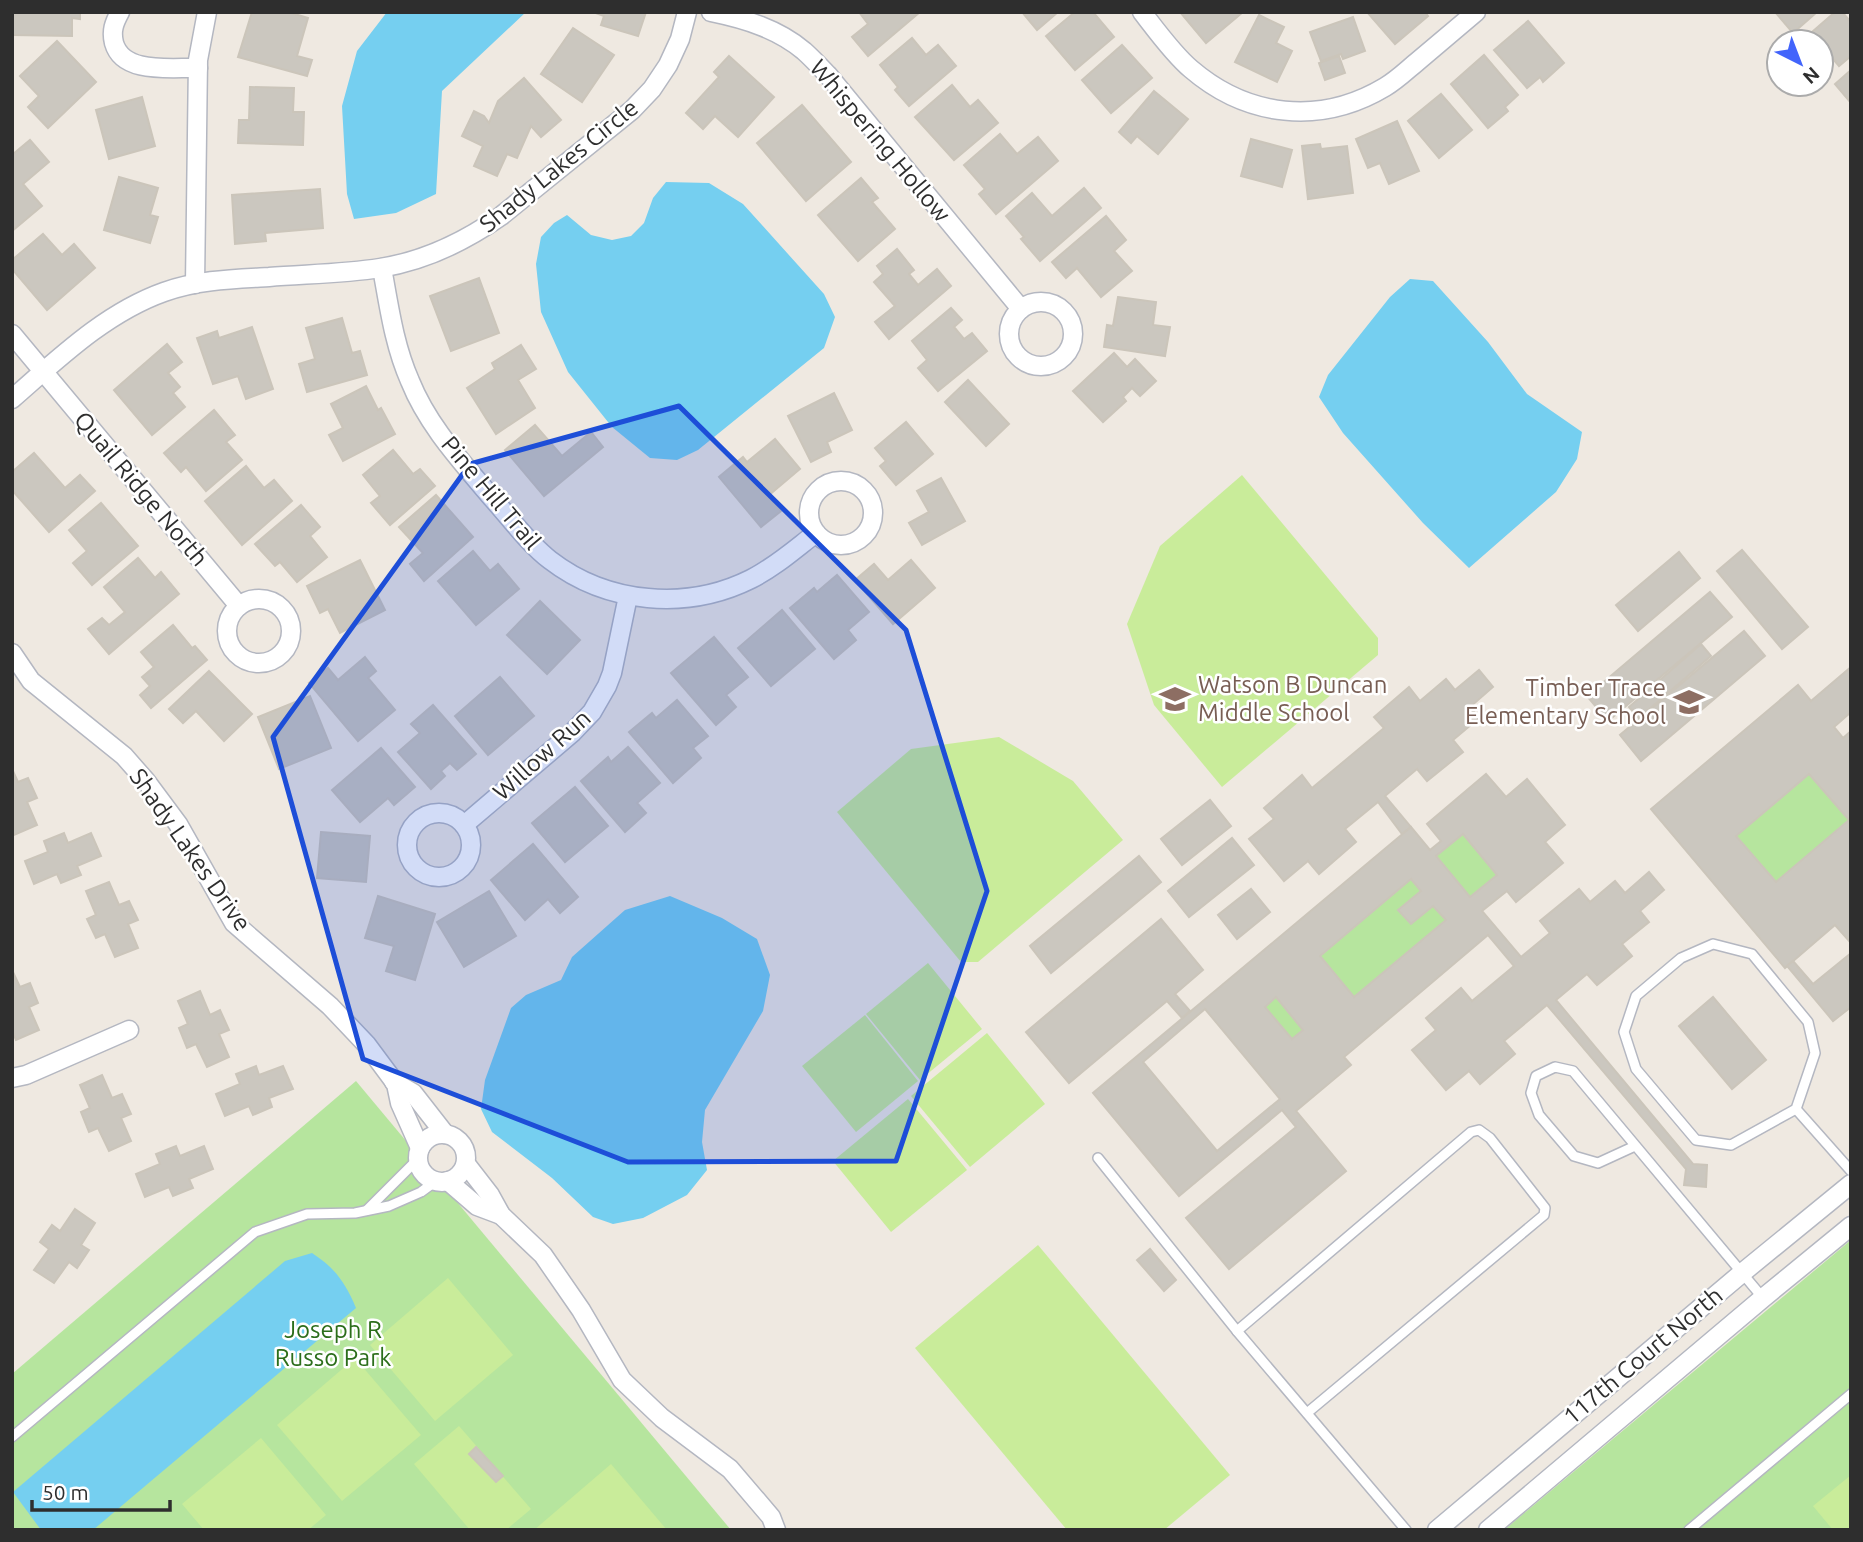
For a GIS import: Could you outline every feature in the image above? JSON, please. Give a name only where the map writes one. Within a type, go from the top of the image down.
[{"type":"street","points":[[120,12],[112,35],[116,50],[124,59],[143,66],[198,68]]},
{"type":"street","points":[[12,399],[105,322],[133,305],[163,292],[195,284],[199,45],[207,12]]},
{"type":"street","name":"Shady Lakes Circle","points":[[195,284],[228,279],[382,268],[444,249],[480,231],[632,110],[652,89],[668,65],[680,39],[687,12]]},
{"type":"street","name":"Whispering Hollow","points":[[711,12],[740,18],[769,29],[804,51],[828,75],[1021,309]]},
{"type":"street","points":[[1142,12],[1188,68],[1212,86],[1236,99],[1260,107],[1290,112],[1338,108],[1385,87],[1476,12]]},
{"type":"street","name":"Pine Hill Trail","points":[[382,268],[397,344],[421,405],[442,438],[529,541],[550,560],[574,576],[600,588],[628,596],[682,599],[724,590],[750,579],[775,565],[816,533]]},
{"type":"street","name":"Quail Ridge North","points":[[12,334],[239,606]]},
{"type":"street","name":"Willow Run","points":[[464,825],[572,733],[592,712],[612,673],[628,596]]},
{"type":"street","name":"Shady Lakes Drive","points":[[12,653],[31,681],[124,756],[146,781],[178,824],[234,923],[330,1006],[367,1045],[394,1082],[419,1154]]},
{"type":"street","points":[[12,1078],[26,1075],[129,1030]]},
{"type":"street","name":"Shady Lakes Drive","points":[[394,1082],[414,1093],[445,1134]]},
{"type":"street","points":[[501,1215],[477,1206],[442,1181],[429,1178],[423,1173],[419,1154],[430,1137],[445,1134],[462,1144],[466,1164],[491,1195],[501,1215],[543,1255],[581,1310],[622,1380],[662,1418],[730,1469],[771,1517],[776,1530]]},
{"type":"street","points":[[442,1181],[459,1175],[466,1164]]},
{"type":"street","name":"117th Court North","points":[[1437,1530],[1851,1184]]},
{"type":"street","name":"117th Court North","points":[[1488,1530],[1851,1226]]},
{"type":"lane","points":[[1713,944],[1752,954],[1808,1022],[1815,1053],[1796,1109],[1731,1145],[1696,1140],[1636,1069],[1624,1032],[1636,996],[1681,958],[1713,944]]},
{"type":"lane","points":[[1635,1146],[1598,1163],[1574,1156],[1539,1115],[1531,1093],[1536,1076],[1555,1067],[1573,1071],[1763,1298]]},
{"type":"lane","points":[[1796,1109],[1851,1171]]},
{"type":"lane","points":[[1237,1331],[1471,1132],[1479,1130],[1490,1138],[1545,1208],[1544,1215],[1307,1413]]},
{"type":"lane","points":[[365,1211],[419,1154]]},
{"type":"lane","points":[[1098,1158],[1237,1331],[1406,1530]]},
{"type":"lane","points":[[12,1437],[255,1232],[307,1214],[355,1213],[389,1206],[442,1181]]},
{"type":"lane","points":[[1689,1530],[1851,1394]]},
{"type":"highlighted area","points":[[679,406],[906,630],[987,891],[896,1161],[628,1162],[363,1059],[273,737],[470,464]]},
{"type":"green space","points":[[1242,475],[1378,638],[1378,655],[1222,787],[1154,705],[1127,624],[1160,546]]},
{"type":"green space","points":[[999,737],[1073,781],[1123,840],[978,962],[961,962],[837,812],[911,749]]},
{"type":"green space","points":[[1809,774],[1849,820],[1776,882],[1736,836]]},
{"type":"green space","points":[[1463,834],[1497,875],[1470,897],[1436,856]]},
{"type":"green space","points":[[1411,879],[1421,891],[1399,910],[1411,924],[1433,906],[1446,920],[1354,997],[1320,956]]},
{"type":"green space","points":[[928,963],[982,1029],[920,1080],[866,1014]]},
{"type":"green space","points":[[1276,997],[1303,1030],[1292,1039],[1265,1007]]},
{"type":"green space","points":[[865,1015],[918,1081],[856,1132],[802,1066]]},
{"type":"green space","points":[[987,1033],[1045,1104],[970,1167],[911,1096]]},
{"type":"green space","name":"Joseph R Russo Park","points":[[356,1081],[731,1530],[12,1530],[12,1374]]},
{"type":"green space","points":[[908,1099],[967,1170],[891,1232],[833,1161]]},
{"type":"green space","points":[[1851,1240],[1851,1530],[1504,1530]]},
{"type":"green space","points":[[1038,1245],[1230,1475],[1164,1530],[1067,1530],[915,1348]]},
{"type":"green space","points":[[448,1278],[513,1355],[435,1421],[370,1345]]},
{"type":"green space","points":[[355,1358],[421,1435],[342,1501],[277,1425]]},
{"type":"green space","points":[[459,1426],[531,1509],[506,1530],[470,1530],[414,1464]]},
{"type":"green space","points":[[261,1438],[326,1515],[308,1530],[204,1530],[182,1504]]},
{"type":"green space","points":[[611,1464],[667,1530],[534,1530]]},
{"type":"green space","points":[[1851,1475],[1851,1530],[1833,1530],[1813,1506]]},
{"type":"water","points":[[387,12],[526,12],[442,91],[436,194],[396,213],[354,219],[347,194],[342,106],[357,51]]},
{"type":"water","points":[[666,182],[709,183],[743,204],[824,294],[835,317],[824,348],[698,450],[677,460],[650,458],[612,427],[568,372],[541,312],[536,264],[541,237],[554,223],[567,215],[591,235],[612,240],[631,236],[644,223],[653,198]]},
{"type":"water","points":[[1410,279],[1433,281],[1488,342],[1527,394],[1582,432],[1577,459],[1556,492],[1469,568],[1423,523],[1343,433],[1319,397],[1328,375],[1390,297]]},
{"type":"water","points":[[670,896],[722,918],[757,939],[770,975],[763,1011],[705,1110],[702,1142],[707,1170],[687,1195],[643,1218],[613,1224],[593,1217],[552,1178],[492,1132],[481,1109],[485,1080],[511,1008],[526,995],[561,980],[572,957],[625,910]]},
{"type":"water","points":[[312,1253],[338,1276],[356,1308],[93,1530],[41,1530],[13,1492],[285,1261]]},
{"type":"building","points":[[12,12],[80,12],[80,19],[72,18],[72,36],[12,35]]},
{"type":"building","points":[[252,12],[288,12],[308,18],[297,56],[312,60],[307,76],[238,57]]},
{"type":"building","points":[[593,12],[646,12],[638,36],[601,25],[604,16]]},
{"type":"building","points":[[859,12],[920,12],[868,56],[852,37],[868,24]]},
{"type":"building","points":[[1022,12],[1058,12],[1037,30]]},
{"type":"building","points":[[1075,12],[1093,12],[1114,37],[1075,70],[1046,36]]},
{"type":"building","points":[[1180,12],[1243,12],[1206,43]]},
{"type":"building","points":[[1367,12],[1425,12],[1428,16],[1395,44]]},
{"type":"building","points":[[1775,12],[1817,12],[1799,28],[1789,28]]},
{"type":"building","points":[[1835,12],[1842,12],[1851,22],[1851,56],[1839,66],[1835,61],[1835,28],[1817,28]]},
{"type":"building","points":[[1259,15],[1284,27],[1276,43],[1292,51],[1277,82],[1235,62]]},
{"type":"building","points":[[1353,17],[1365,51],[1343,59],[1341,54],[1321,61],[1310,32]]},
{"type":"building","points":[[1528,21],[1564,63],[1543,82],[1540,77],[1527,88],[1494,50]]},
{"type":"building","points":[[573,28],[614,55],[582,102],[541,74]]},
{"type":"building","points":[[912,38],[926,55],[938,45],[956,66],[909,106],[895,90],[898,87],[880,65]]},
{"type":"building","points":[[57,41],[96,82],[48,128],[28,107],[39,96],[20,76]]},
{"type":"building","points":[[1122,45],[1152,78],[1111,113],[1082,80]]},
{"type":"building","points":[[1484,55],[1518,95],[1505,107],[1508,111],[1488,128],[1451,84]]},
{"type":"building","points":[[729,56],[774,97],[738,137],[715,116],[703,129],[686,113],[719,77],[714,72]]},
{"type":"building","points":[[1339,56],[1345,73],[1325,80],[1319,63]]},
{"type":"building","points":[[1851,70],[1851,103],[1835,84]]},
{"type":"building","points":[[524,78],[561,120],[541,137],[531,126],[517,158],[507,154],[497,176],[474,166],[483,146],[462,136],[474,111],[484,116],[489,123],[498,101]]},
{"type":"building","points":[[952,85],[970,107],[978,100],[998,123],[954,160],[915,117]]},
{"type":"building","points":[[250,87],[294,88],[293,112],[304,112],[303,145],[238,143],[239,120],[249,120]]},
{"type":"building","points":[[1154,91],[1188,119],[1158,154],[1137,136],[1131,143],[1119,132]]},
{"type":"building","points":[[1441,94],[1472,130],[1439,158],[1408,121]]},
{"type":"building","points":[[142,97],[155,146],[109,159],[96,110]]},
{"type":"building","points":[[802,105],[851,162],[806,201],[757,143]]},
{"type":"building","points":[[1397,121],[1419,171],[1389,184],[1380,163],[1368,168],[1356,139]]},
{"type":"building","points":[[1000,134],[1017,154],[1038,137],[1058,161],[996,214],[979,194],[985,189],[964,165]]},
{"type":"building","points":[[1251,139],[1292,150],[1282,187],[1241,176]]},
{"type":"building","points":[[30,140],[49,162],[23,184],[42,206],[12,231],[12,155]]},
{"type":"building","points":[[1320,144],[1321,149],[1347,146],[1353,193],[1308,199],[1302,146]]},
{"type":"building","points":[[119,177],[158,188],[150,215],[158,217],[150,243],[104,230]]},
{"type":"building","points":[[861,178],[878,198],[872,202],[895,229],[858,261],[818,215]]},
{"type":"building","points":[[1084,188],[1101,208],[1040,261],[1006,216],[1032,193],[1052,216]]},
{"type":"building","points":[[320,189],[323,228],[265,233],[266,241],[235,244],[232,195]]},
{"type":"building","points":[[1106,216],[1126,240],[1114,251],[1132,271],[1101,297],[1077,268],[1066,278],[1052,262]]},
{"type":"building","points":[[43,234],[62,255],[74,244],[95,268],[47,310],[12,269],[12,260]]},
{"type":"building","points":[[897,249],[914,270],[909,274],[918,285],[937,269],[951,286],[889,339],[875,322],[895,306],[874,282],[883,274],[877,266]]},
{"type":"building","points":[[479,278],[499,333],[451,351],[430,296]]},
{"type":"building","points":[[1118,297],[1156,302],[1153,325],[1170,327],[1165,356],[1104,347],[1107,325],[1113,326]]},
{"type":"building","points":[[951,308],[962,320],[954,327],[964,339],[972,333],[987,351],[938,391],[918,368],[927,360],[912,341]]},
{"type":"building","points":[[342,318],[352,353],[360,351],[367,375],[307,392],[299,364],[315,359],[306,328]]},
{"type":"building","points":[[252,327],[273,389],[246,399],[238,376],[213,384],[197,338],[217,331],[219,338]]},
{"type":"building","points":[[167,344],[182,362],[168,373],[180,387],[173,393],[185,407],[152,435],[114,390]]},
{"type":"building","points":[[521,345],[536,369],[518,380],[535,408],[496,434],[467,388],[495,369],[492,363]]},
{"type":"building","points":[[1114,353],[1127,367],[1135,359],[1156,381],[1140,396],[1132,388],[1123,397],[1126,401],[1103,422],[1073,391]]},
{"type":"building","points":[[968,380],[1009,424],[986,446],[945,402]]},
{"type":"building","points":[[366,386],[378,410],[381,408],[395,434],[343,461],[329,435],[343,428],[331,404]]},
{"type":"building","points":[[834,393],[852,430],[827,442],[831,452],[811,462],[788,416]]},
{"type":"building","points":[[214,410],[235,435],[226,442],[242,460],[206,491],[186,467],[181,472],[164,453]]},
{"type":"building","points":[[906,422],[933,454],[896,485],[880,466],[886,461],[875,448]]},
{"type":"building","points":[[535,425],[562,456],[591,432],[603,447],[544,496],[505,450]]},
{"type":"building","points":[[775,439],[800,469],[768,496],[781,511],[761,527],[719,477],[743,457],[747,462]]},
{"type":"building","points":[[393,450],[413,474],[420,469],[435,486],[390,525],[371,503],[380,496],[363,475]]},
{"type":"building","points":[[34,453],[65,488],[80,475],[95,491],[49,532],[12,490],[12,472]]},
{"type":"building","points":[[246,466],[264,488],[274,480],[292,501],[242,545],[205,501]]},
{"type":"building","points":[[941,478],[965,521],[922,545],[909,523],[929,512],[917,491]]},
{"type":"building","points":[[436,495],[473,537],[424,581],[410,564],[423,553],[399,527]]},
{"type":"building","points":[[101,503],[138,546],[92,585],[73,563],[87,551],[69,530]]},
{"type":"building","points":[[301,505],[320,527],[310,536],[327,557],[297,582],[280,562],[275,566],[255,544]]},
{"type":"building","points":[[1742,550],[1808,627],[1782,649],[1717,571]]},
{"type":"building","points":[[473,551],[490,571],[498,564],[519,589],[476,625],[438,581]]},
{"type":"building","points":[[1679,552],[1700,578],[1638,631],[1616,605]]},
{"type":"building","points":[[138,558],[155,578],[161,572],[179,594],[109,654],[88,629],[102,618],[109,625],[125,612],[104,587]]},
{"type":"building","points":[[360,560],[385,610],[340,633],[328,609],[320,613],[307,586]]},
{"type":"building","points":[[911,560],[935,588],[893,624],[855,580],[874,564],[888,580]]},
{"type":"building","points":[[837,575],[869,612],[848,630],[856,640],[834,659],[790,608],[814,588],[817,592]]},
{"type":"building","points":[[1710,592],[1732,617],[1608,721],[1587,696]]},
{"type":"building","points":[[540,601],[580,640],[547,674],[507,635]]},
{"type":"building","points":[[782,610],[815,649],[771,686],[738,648]]},
{"type":"building","points":[[173,625],[192,648],[195,646],[207,660],[151,708],[140,695],[150,686],[142,677],[154,667],[141,652]]},
{"type":"building","points":[[1744,631],[1765,656],[1641,761],[1620,735]]},
{"type":"building","points":[[714,637],[748,677],[726,695],[736,707],[716,725],[671,673]]},
{"type":"building","points":[[1701,644],[1711,656],[1639,718],[1629,707]]},
{"type":"building","points":[[365,657],[376,671],[368,678],[395,710],[358,741],[309,683],[328,668],[338,680]]},
{"type":"building","points":[[1851,667],[1851,712],[1834,727],[1843,738],[1851,731],[1851,943],[1835,925],[1785,968],[1651,809],[1798,685],[1811,701]],"holes":[[[1809,774],[1849,820],[1776,882],[1736,836]]]},
{"type":"building","points":[[1479,670],[1493,687],[1470,707],[1479,718],[1453,740],[1463,752],[1427,781],[1417,769],[1385,796],[1411,827],[1402,834],[1378,802],[1345,829],[1356,842],[1319,874],[1308,861],[1284,881],[1249,839],[1274,819],[1264,808],[1302,775],[1312,788],[1384,728],[1374,717],[1409,687],[1420,701],[1446,679],[1455,690]]},
{"type":"building","points":[[209,671],[252,714],[224,741],[196,711],[183,723],[169,709]]},
{"type":"building","points":[[500,677],[534,716],[488,755],[455,716]]},
{"type":"building","points":[[310,696],[331,748],[279,769],[258,717]]},
{"type":"building","points":[[677,700],[708,736],[693,748],[701,758],[673,783],[629,732],[652,713],[656,718]]},
{"type":"building","points":[[433,705],[476,754],[457,770],[450,763],[441,771],[445,776],[431,789],[398,752],[420,733],[411,724]]},
{"type":"building","points":[[628,747],[660,783],[637,803],[646,813],[625,832],[581,781],[608,757],[611,762]]},
{"type":"building","points":[[381,748],[415,787],[394,805],[388,798],[360,822],[332,790]]},
{"type":"building","points":[[12,769],[18,782],[28,778],[37,798],[27,802],[37,825],[14,835],[12,830]]},
{"type":"building","points":[[1486,774],[1506,797],[1527,779],[1565,825],[1545,842],[1563,863],[1516,902],[1507,891],[1482,911],[1521,957],[1550,933],[1540,921],[1579,889],[1590,902],[1615,881],[1625,893],[1649,872],[1664,890],[1640,911],[1649,922],[1622,944],[1632,956],[1597,985],[1587,974],[1556,1000],[1693,1164],[1707,1165],[1706,1187],[1684,1185],[1686,1169],[1547,1005],[1504,1041],[1515,1054],[1480,1084],[1469,1071],[1446,1090],[1412,1050],[1436,1030],[1426,1018],[1461,988],[1472,1001],[1514,966],[1488,935],[1344,1057],[1351,1065],[1296,1111],[1346,1171],[1229,1269],[1186,1218],[1296,1127],[1282,1110],[1179,1196],[1093,1093],[1411,827],[1430,850],[1441,841],[1427,824]],"holes":[[[1463,834],[1497,875],[1470,897],[1436,856]],[[1411,879],[1421,891],[1398,910],[1411,924],[1433,906],[1446,920],[1354,997],[1320,956]],[[1276,997],[1303,1030],[1292,1039],[1265,1007]],[[1205,1009],[1280,1099],[1217,1151],[1143,1062]]]},
{"type":"building","points":[[575,787],[608,826],[565,862],[532,823]]},
{"type":"building","points":[[1210,800],[1231,826],[1182,865],[1161,839]]},
{"type":"building","points":[[321,832],[370,836],[366,882],[317,878]]},
{"type":"building","points":[[64,833],[68,843],[91,833],[101,856],[77,866],[81,875],[61,883],[57,874],[34,884],[25,861],[48,852],[44,841]]},
{"type":"building","points":[[1232,838],[1254,865],[1189,917],[1168,891]]},
{"type":"building","points":[[533,844],[578,897],[560,913],[548,899],[525,920],[491,880]]},
{"type":"building","points":[[1139,856],[1161,882],[1051,973],[1030,946]]},
{"type":"building","points":[[109,882],[119,905],[129,901],[138,920],[128,924],[138,948],[115,957],[105,934],[96,938],[87,919],[96,915],[86,891]]},
{"type":"building","points":[[1251,889],[1270,912],[1237,939],[1218,915]]},
{"type":"building","points":[[489,891],[516,936],[464,967],[437,922]]},
{"type":"building","points":[[378,896],[435,914],[415,980],[386,971],[394,946],[365,938]]},
{"type":"building","points":[[1161,919],[1203,970],[1175,994],[1190,1011],[1182,1018],[1167,1001],[1069,1083],[1026,1032]]},
{"type":"building","points":[[1851,953],[1851,1007],[1833,1021],[1787,966],[1793,961],[1813,984]]},
{"type":"building","points":[[12,970],[20,987],[30,983],[38,1003],[29,1007],[39,1030],[16,1040],[12,1031]]},
{"type":"building","points":[[200,991],[210,1015],[220,1010],[229,1030],[219,1034],[229,1057],[207,1067],[196,1044],[187,1048],[179,1028],[188,1024],[178,1001]]},
{"type":"building","points":[[1713,997],[1766,1060],[1732,1089],[1679,1026]]},
{"type":"building","points":[[256,1066],[259,1075],[283,1066],[293,1089],[269,1098],[272,1107],[253,1115],[249,1106],[225,1116],[216,1094],[240,1084],[236,1074]]},
{"type":"building","points":[[102,1075],[112,1098],[122,1094],[131,1114],[121,1118],[131,1141],[109,1151],[98,1128],[89,1132],[81,1112],[90,1108],[80,1085]]},
{"type":"building","points":[[176,1146],[180,1156],[204,1146],[213,1169],[189,1179],[193,1188],[173,1196],[169,1187],[145,1197],[136,1174],[160,1164],[156,1154]]},
{"type":"building","points":[[75,1209],[95,1223],[81,1245],[89,1250],[77,1268],[69,1262],[54,1283],[34,1270],[49,1249],[40,1242],[52,1225],[60,1231]]},
{"type":"building","points":[[1150,1249],[1176,1280],[1164,1291],[1137,1260]]},
{"type":"building","points":[[476,1447],[503,1476],[496,1482],[469,1454]]},
{"type":"place","name":"Watson B Duncan Middle School","points":[[1175,699]]},
{"type":"place","name":"Timber Trace Elementary School","points":[[1689,702]]}]
